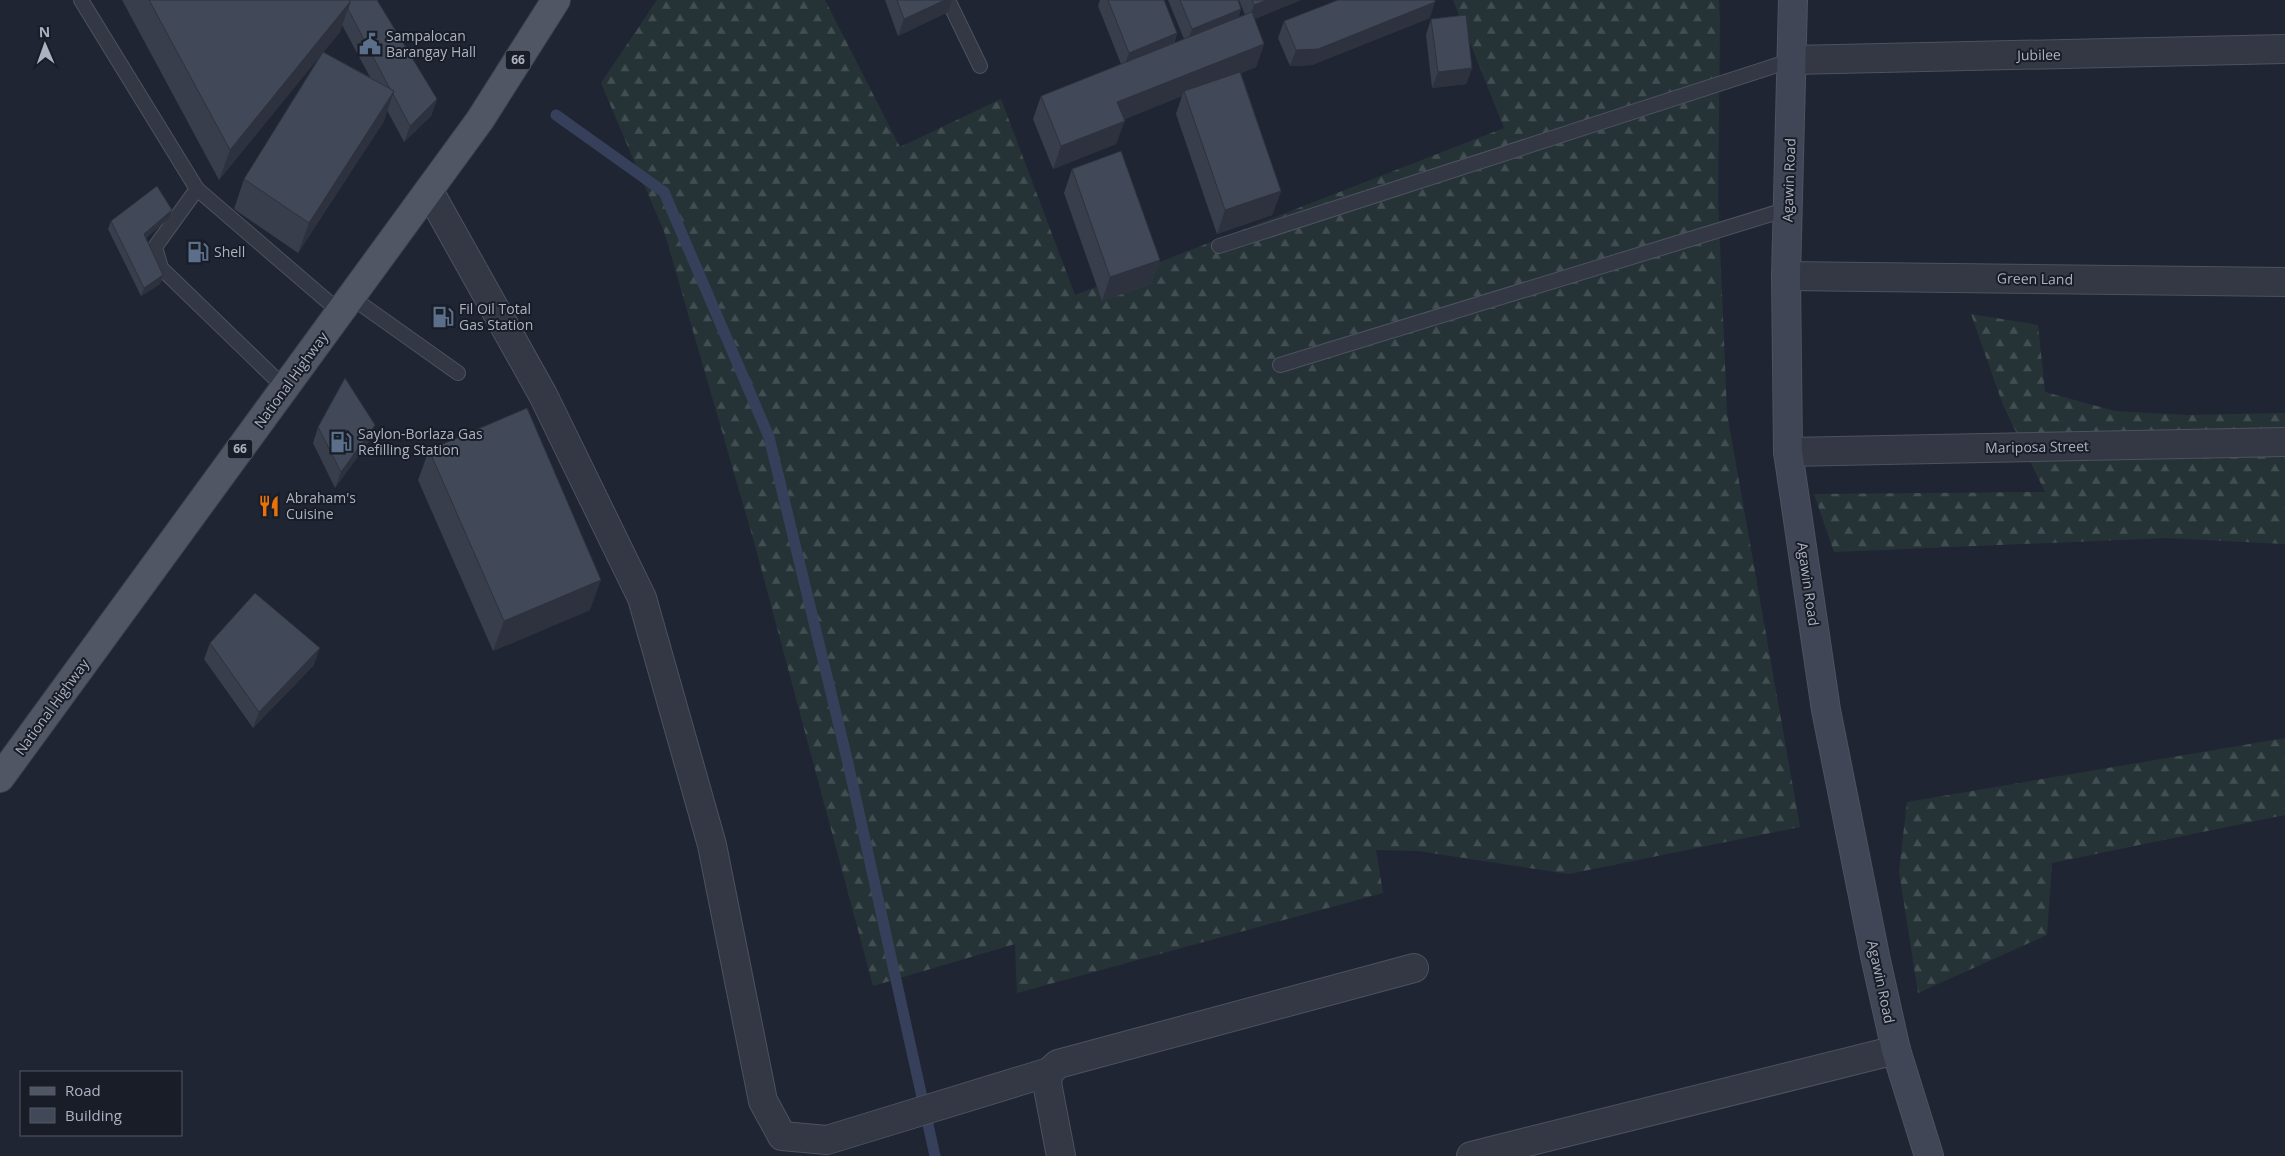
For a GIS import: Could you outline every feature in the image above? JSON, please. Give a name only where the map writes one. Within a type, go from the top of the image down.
[{"type":"main road","name":"National Highway","points":[[0,778],[480,120],[556,0]]},
{"type":"street","name":"Agawin Road","points":[[1793,0],[1793,60],[1786,276],[1788,452],[1826,710],[1896,1050],[1929,1156]]},
{"type":"street","name":"Jubilee","points":[[1793,60],[2285,49]]},
{"type":"street","points":[[428,191],[543,395],[642,598],[712,845],[763,1101],[782,1136],[828,1140],[1049,1072],[1058,1064],[1414,968]]},
{"type":"street","name":"Green Land","points":[[1786,276],[2285,282]]},
{"type":"street","name":"Mariposa Street","points":[[1788,452],[2285,442]]},
{"type":"street","points":[[1471,1156],[1896,1050]]},
{"type":"street","points":[[1049,1072],[1048,1083],[1060,1156]]},
{"type":"lane","points":[[81,0],[197,189],[346,305],[458,373]]},
{"type":"lane","points":[[948,0],[980,66]]},
{"type":"lane","points":[[1219,246],[1793,60]]},
{"type":"lane","points":[[197,189],[155,247],[156,257],[162,268],[285,388]]},
{"type":"lane","points":[[1280,366],[1788,208]]},
{"type":"green space","points":[[657,0],[825,0],[900,147],[1001,99],[1075,295],[1504,128],[1453,0],[1719,0],[1718,198],[1727,413],[1800,827],[1569,874],[1418,851],[1376,850],[1383,893],[1017,993],[1015,944],[873,986],[756,549],[665,234],[601,83]]},
{"type":"green space","points":[[1971,314],[2038,325],[2045,392],[2115,411],[2187,415],[2285,413],[2285,544],[2166,538],[1834,552],[1814,494],[2045,492],[2003,405]]},
{"type":"green space","points":[[2285,738],[2285,815],[2052,863],[2047,935],[1918,993],[1899,871],[1907,802]]},
{"type":"building","points":[[149,0],[350,0],[350,2],[230,150]]},
{"type":"building","points":[[350,0],[377,0],[437,99],[410,126],[393,94],[394,91],[390,89],[348,9]]},
{"type":"building","points":[[897,0],[945,0],[904,19]]},
{"type":"building","points":[[1108,0],[1164,0],[1177,33],[1129,53]]},
{"type":"building","points":[[1180,0],[1238,0],[1241,9],[1192,29]]},
{"type":"building","points":[[1252,0],[1267,0],[1254,5]]},
{"type":"building","points":[[1338,0],[1435,0],[1435,2],[1318,49],[1296,50],[1284,21]]},
{"type":"building","points":[[1252,12],[1264,44],[1117,102],[1125,121],[1061,146],[1041,96]]},
{"type":"building","points":[[1466,15],[1472,68],[1438,72],[1431,19]]},
{"type":"building","points":[[323,52],[394,91],[309,223],[244,179]]},
{"type":"building","points":[[1240,72],[1281,191],[1225,210],[1184,91]]},
{"type":"building","points":[[1121,151],[1160,260],[1110,277],[1072,169]]},
{"type":"building","points":[[157,186],[172,210],[144,234],[163,275],[144,288],[111,221]]},
{"type":"building","name":"Saylon-Borlaza Gas Refilling Station","points":[[345,378],[375,425],[341,472],[318,427]]},
{"type":"building","points":[[527,408],[601,580],[504,621],[429,450]]},
{"type":"building","points":[[255,593],[320,648],[259,712],[210,643]]},
{"type":"waterway","points":[[556,115],[664,192],[769,437],[848,763],[935,1156]]},
{"type":"place","name":"Sampalocan Barangay Hall","points":[[370,44]]},
{"type":"place","name":"Shell","points":[[198,252]]},
{"type":"place","name":"Fil Oil Total Gas Station","points":[[443,317]]},
{"type":"place","name":"Saylon-Borlaza Gas Refilling Station","points":[[341,442]]},
{"type":"place","name":"Abraham's Cuisine","points":[[269,506]]}]
